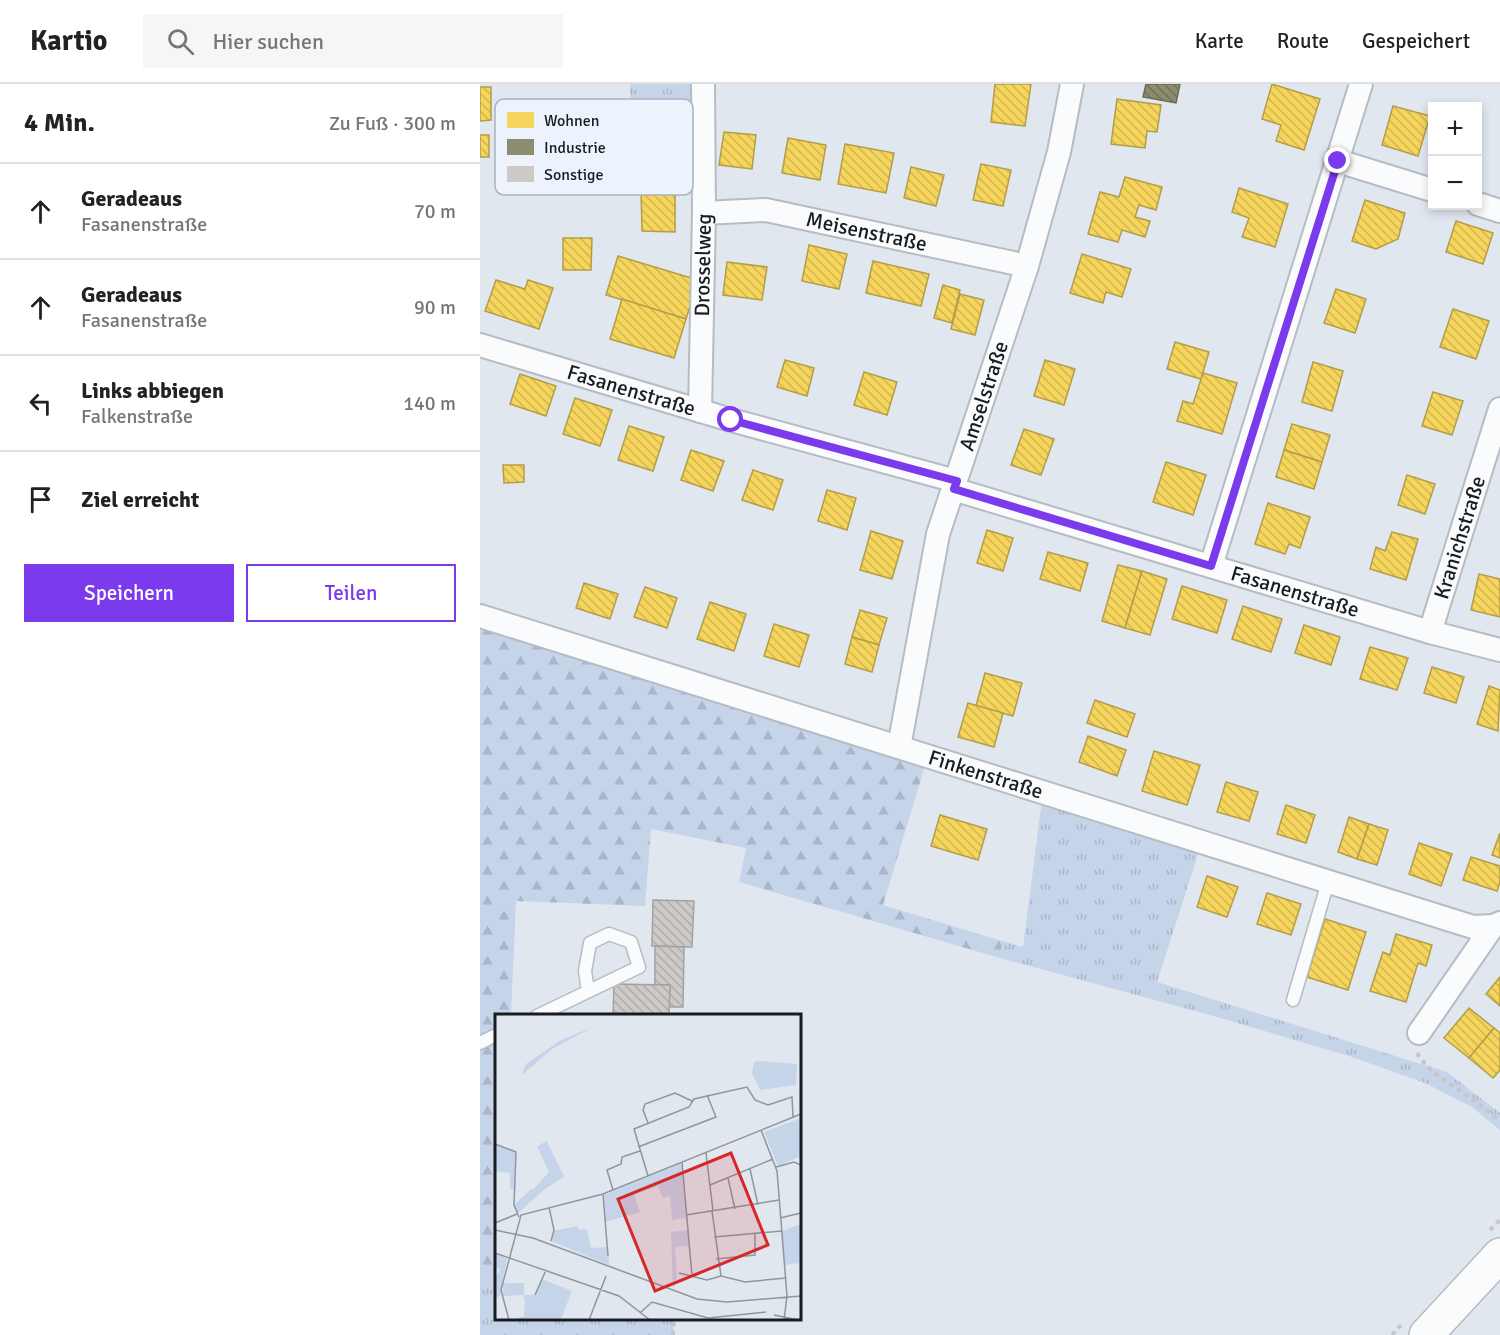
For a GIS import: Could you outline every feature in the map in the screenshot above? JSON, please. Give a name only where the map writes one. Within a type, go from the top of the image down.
[{"type":"main road","points":[[1426,1335],[1500,1255]]},
{"type":"street","name":"Drosselweg","points":[[700,411],[704,213],[703,84]]},
{"type":"street","name":"Amselstraße","points":[[899,747],[938,534],[1027,266],[1059,152],[1072,84]]},
{"type":"street","points":[[1211,566],[1361,84]]},
{"type":"street","points":[[1338,161],[1428,189]]},
{"type":"street","points":[[1482,205],[1500,211]]},
{"type":"street","name":"Meisenstraße","points":[[704,213],[766,210],[1027,266]]},
{"type":"street","name":"Fasanenstraße","points":[[480,345],[955,485],[1430,632],[1500,650]]},
{"type":"street","name":"Kranichstraße","points":[[1430,632],[1500,409]]},
{"type":"street","name":"Finkenstraße","points":[[480,616],[1473,927],[1496,925]]},
{"type":"street","points":[[1419,1033],[1496,925]]},
{"type":"lane","points":[[1293,1000],[1328,882]]},
{"type":"lane","points":[[541,1014],[639,967],[631,942],[609,934],[590,944],[585,971],[588,991]]},
{"type":"lane","points":[[480,1043],[495,1036]]},
{"type":"path","points":[[1419,1033],[1414,1045],[1418,1056],[1427,1066],[1500,1121]]},
{"type":"path","points":[[673,1335],[674,1320]]},
{"type":"green space","points":[[630,84],[691,84],[691,99],[630,99]]},
{"type":"green space","points":[[480,616],[928,756],[883,905],[1002,941],[1000,958],[739,882],[746,848],[651,829],[645,906],[516,901],[511,1014],[495,1014],[495,1288],[480,1284]]},
{"type":"green space","points":[[1043,792],[1202,842],[1157,982],[1447,1072],[1500,1113],[1500,1130],[1472,1107],[1425,1083],[1352,1057],[1217,1017],[1000,958],[1002,941],[1023,947]]},
{"type":"green space","points":[[480,1284],[495,1288],[495,1320],[674,1320],[673,1335],[480,1335]]},
{"type":"building: Wohnen","points":[[995,84],[1031,84],[1025,126],[991,122]]},
{"type":"building: Wohnen","points":[[1272,84],[1320,99],[1304,150],[1276,141],[1281,125],[1262,119]]},
{"type":"building: Wohnen","points":[[480,87],[491,87],[491,120],[480,121]]},
{"type":"building: Wohnen","points":[[1117,99],[1161,105],[1157,132],[1147,131],[1145,148],[1111,144]]},
{"type":"building: Wohnen","points":[[1393,106],[1428,115],[1418,156],[1382,145]]},
{"type":"building: Wohnen","points":[[724,132],[756,135],[752,169],[719,165]]},
{"type":"building: Wohnen","points":[[480,135],[489,135],[489,157],[480,157]]},
{"type":"building: Wohnen","points":[[788,138],[826,145],[820,180],[782,173]]},
{"type":"building: Wohnen","points":[[845,144],[894,153],[886,193],[838,184]]},
{"type":"building: Wohnen","points":[[981,164],[1011,170],[1003,206],[973,200]]},
{"type":"building: Wohnen","points":[[911,167],[944,175],[936,206],[904,198]]},
{"type":"building: Wohnen","points":[[1125,177],[1162,187],[1156,210],[1139,205],[1135,217],[1150,221],[1145,237],[1122,230],[1118,242],[1088,234],[1100,192],[1119,197]]},
{"type":"building: Wohnen","points":[[1239,188],[1288,204],[1275,247],[1242,237],[1249,218],[1232,212]]},
{"type":"building: Wohnen","points":[[641,195],[675,195],[675,232],[642,231]]},
{"type":"building: Wohnen","points":[[1365,200],[1405,213],[1398,239],[1376,249],[1352,241]]},
{"type":"building: Wohnen","points":[[1456,221],[1493,233],[1483,264],[1446,252]]},
{"type":"building: Wohnen","points":[[563,238],[592,238],[591,270],[563,270]]},
{"type":"building: Wohnen","points":[[809,245],[847,254],[839,289],[802,281]]},
{"type":"building: Wohnen","points":[[1082,254],[1131,269],[1122,297],[1106,292],[1103,303],[1070,293]]},
{"type":"building: Wohnen","points":[[618,256],[698,280],[686,319],[606,295]]},
{"type":"building: Wohnen","points":[[873,261],[929,274],[921,306],[866,293]]},
{"type":"building: Wohnen","points":[[727,262],[767,267],[762,300],[723,295]]},
{"type":"building: Wohnen","points":[[496,280],[525,289],[528,280],[553,288],[539,329],[485,311]]},
{"type":"building: Wohnen","points":[[943,285],[960,290],[952,323],[934,318]]},
{"type":"building: Wohnen","points":[[1336,289],[1366,299],[1355,333],[1324,323]]},
{"type":"building: Wohnen","points":[[960,294],[984,300],[975,335],[951,329]]},
{"type":"building: Wohnen","points":[[622,299],[686,319],[674,358],[610,339]]},
{"type":"building: Wohnen","points":[[1453,309],[1489,321],[1476,359],[1440,347]]},
{"type":"building: Wohnen","points":[[1175,342],[1209,352],[1201,379],[1167,369]]},
{"type":"building: Wohnen","points":[[785,360],[814,368],[807,396],[777,387]]},
{"type":"building: Wohnen","points":[[1045,360],[1075,369],[1064,405],[1034,396]]},
{"type":"building: Wohnen","points":[[1313,362],[1343,371],[1332,411],[1302,402]]},
{"type":"building: Wohnen","points":[[864,372],[897,382],[887,415],[854,405]]},
{"type":"building: Wohnen","points":[[1203,373],[1237,383],[1222,434],[1177,421],[1183,401],[1193,404]]},
{"type":"building: Wohnen","points":[[520,374],[556,386],[546,416],[510,404]]},
{"type":"building: Wohnen","points":[[1433,392],[1463,401],[1452,435],[1422,426]]},
{"type":"building: Wohnen","points":[[575,398],[612,410],[600,446],[563,434]]},
{"type":"building: Wohnen","points":[[1292,424],[1330,435],[1322,462],[1284,450]]},
{"type":"building: Wohnen","points":[[629,426],[664,437],[653,471],[618,460]]},
{"type":"building: Wohnen","points":[[1024,429],[1054,439],[1041,475],[1011,465]]},
{"type":"building: Wohnen","points":[[691,450],[724,461],[713,491],[681,480]]},
{"type":"building: Wohnen","points":[[1284,450],[1322,462],[1314,489],[1276,477]]},
{"type":"building: Wohnen","points":[[1166,462],[1206,475],[1193,515],[1153,502]]},
{"type":"building: Wohnen","points":[[503,465],[524,465],[524,482],[504,483]]},
{"type":"building: Wohnen","points":[[753,470],[783,480],[773,510],[742,500]]},
{"type":"building: Wohnen","points":[[1407,475],[1435,484],[1425,514],[1398,505]]},
{"type":"building: Wohnen","points":[[827,490],[856,498],[847,530],[818,521]]},
{"type":"building: Wohnen","points":[[1268,503],[1310,517],[1300,548],[1289,544],[1285,554],[1255,544]]},
{"type":"building: Wohnen","points":[[987,530],[1013,538],[1003,571],[977,563]]},
{"type":"building: Wohnen","points":[[871,531],[903,541],[892,579],[860,570]]},
{"type":"building: Wohnen","points":[[1392,532],[1418,539],[1406,580],[1370,569],[1376,547],[1385,551]]},
{"type":"building: Wohnen","points":[[1048,552],[1088,563],[1080,591],[1040,579]]},
{"type":"building: Wohnen","points":[[1118,565],[1142,571],[1125,628],[1102,621]]},
{"type":"building: Wohnen","points":[[1142,571],[1167,579],[1150,635],[1125,628]]},
{"type":"building: Wohnen","points":[[1479,574],[1500,579],[1500,617],[1471,610]]},
{"type":"building: Wohnen","points":[[584,583],[618,594],[610,619],[576,608]]},
{"type":"building: Wohnen","points":[[1182,586],[1227,600],[1217,633],[1172,619]]},
{"type":"building: Wohnen","points":[[645,587],[677,598],[667,628],[634,617]]},
{"type":"building: Wohnen","points":[[710,602],[746,614],[734,651],[697,639]]},
{"type":"building: Wohnen","points":[[1243,606],[1282,619],[1271,652],[1232,639]]},
{"type":"building: Wohnen","points":[[860,610],[887,618],[879,645],[852,637]]},
{"type":"building: Wohnen","points":[[774,624],[809,635],[799,667],[764,656]]},
{"type":"building: Wohnen","points":[[1304,625],[1340,637],[1331,665],[1295,653]]},
{"type":"building: Wohnen","points":[[852,637],[879,645],[872,672],[845,664]]},
{"type":"building: Wohnen","points":[[1370,647],[1408,658],[1397,690],[1360,679]]},
{"type":"building: Wohnen","points":[[1432,667],[1464,677],[1456,703],[1424,693]]},
{"type":"building: Wohnen","points":[[985,673],[1022,683],[1013,716],[976,706]]},
{"type":"building: Wohnen","points":[[1489,686],[1500,690],[1498,731],[1477,724]]},
{"type":"building: Wohnen","points":[[1095,700],[1135,714],[1127,737],[1087,723]]},
{"type":"building: Wohnen","points":[[968,703],[1003,713],[994,747],[958,737]]},
{"type":"building: Wohnen","points":[[1088,736],[1126,750],[1117,776],[1079,762]]},
{"type":"building: Wohnen","points":[[1154,751],[1200,765],[1187,805],[1142,791]]},
{"type":"building: Wohnen","points":[[1226,782],[1258,792],[1249,821],[1217,812]]},
{"type":"building: Wohnen","points":[[1286,805],[1315,815],[1306,843],[1277,834]]},
{"type":"building: Wohnen","points":[[940,815],[987,829],[978,860],[931,846]]},
{"type":"building: Wohnen","points":[[1349,817],[1369,824],[1357,859],[1338,852]]},
{"type":"building: Wohnen","points":[[1369,824],[1388,830],[1377,865],[1357,859]]},
{"type":"building: Wohnen","points":[[1500,833],[1500,858],[1492,855]]},
{"type":"building: Wohnen","points":[[1419,843],[1452,854],[1441,886],[1409,874]]},
{"type":"building: Wohnen","points":[[1471,857],[1500,866],[1500,882],[1497,891],[1463,880]]},
{"type":"building: Wohnen","points":[[1207,876],[1238,887],[1227,917],[1197,907]]},
{"type":"building: Wohnen","points":[[1267,893],[1301,904],[1291,935],[1257,924]]},
{"type":"building: Wohnen","points":[[1325,919],[1366,932],[1348,990],[1307,977]]},
{"type":"building: Wohnen","points":[[1396,934],[1432,945],[1426,966],[1418,963],[1406,1002],[1370,991],[1383,952],[1390,955]]},
{"type":"building: Wohnen","points":[[1500,977],[1500,1006],[1486,994]]},
{"type":"building: Wohnen","points":[[1469,1008],[1494,1028],[1469,1058],[1444,1038]]},
{"type":"building: Wohnen","points":[[1494,1028],[1500,1033],[1500,1070],[1493,1078],[1469,1058]]},
{"type":"building: Industrie","points":[[1146,84],[1180,84],[1176,103],[1143,97]]},
{"type":"building: Sonstige","points":[[653,900],[694,901],[692,947],[652,946]]},
{"type":"building: Sonstige","points":[[655,946],[684,947],[683,1007],[669,1007],[670,985],[655,985]]},
{"type":"building: Sonstige","points":[[614,984],[670,985],[669,1014],[613,1014]]},
{"type":"route","points":[[731,420],[957,481],[954,489],[1211,566],[1338,161]]}]
